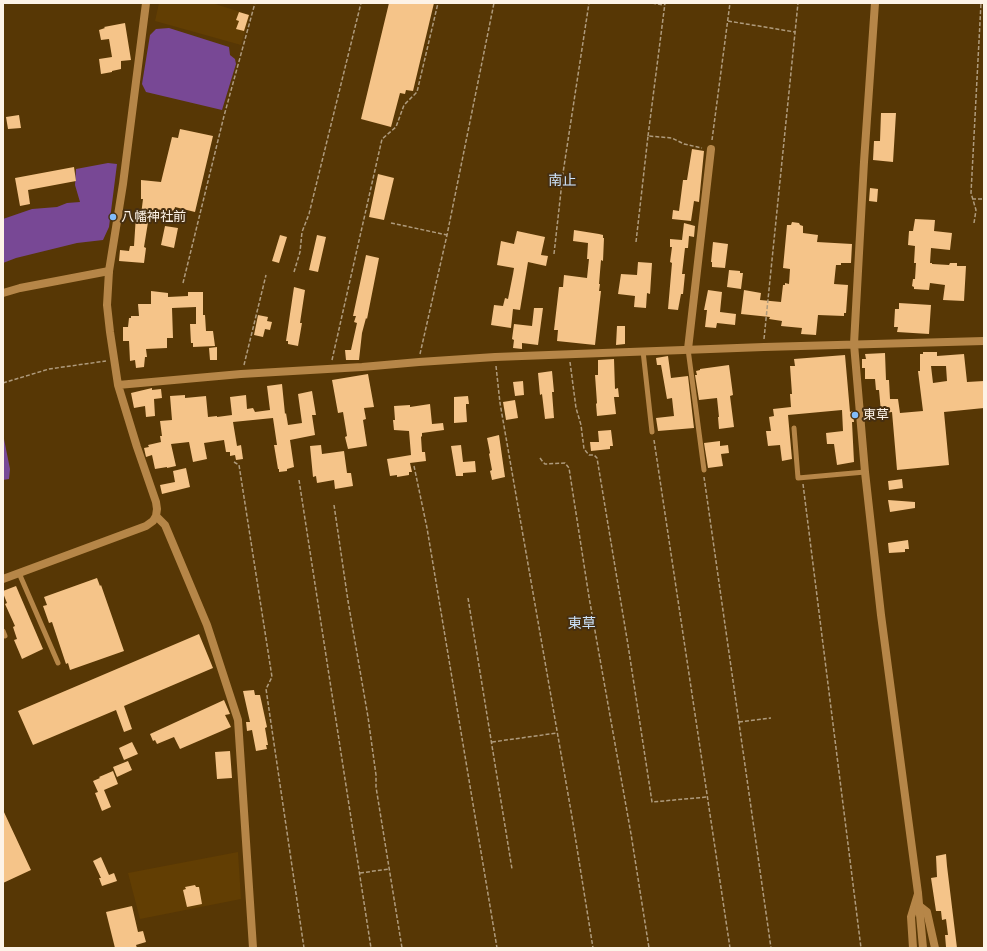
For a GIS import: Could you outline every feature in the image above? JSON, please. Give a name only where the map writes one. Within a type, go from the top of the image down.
[{"type":"street","points":[[3,579],[146,526],[153,521],[156,516],[156,502],[118,385],[107,305],[109,272],[123,184],[146,3]]},
{"type":"street","points":[[875,3],[864,162],[854,344],[865,472],[881,615],[918,894],[923,948]]},
{"type":"street","points":[[688,349],[711,149]]},
{"type":"street","points":[[3,293],[20,288],[109,272]]},
{"type":"street","points":[[118,385],[241,374],[495,357],[688,349],[984,341]]},
{"type":"street","points":[[156,516],[165,525],[207,625],[238,720],[253,948]]},
{"type":"street","points":[[913,948],[911,917],[918,894]]},
{"type":"street","points":[[918,905],[927,912],[935,948]]},
{"type":"lane","points":[[688,349],[704,470]]},
{"type":"lane","points":[[643,351],[652,432]]},
{"type":"lane","points":[[794,428],[798,478],[865,472]]},
{"type":"lane","points":[[19,573],[58,663]]},
{"type":"path","points":[[183,283],[224,116],[255,3]]},
{"type":"path","points":[[294,272],[300,252],[302,232],[309,214],[361,3]]},
{"type":"path","points":[[330,369],[382,139],[396,127],[404,105],[417,92],[438,3]]},
{"type":"path","points":[[419,362],[447,235],[494,3]]},
{"type":"path","points":[[554,254],[564,173],[589,3]]},
{"type":"path","points":[[636,242],[664,4],[652,3]]},
{"type":"path","points":[[648,136],[672,138],[684,144],[711,149],[730,3]]},
{"type":"path","points":[[764,347],[798,3]]},
{"type":"path","points":[[974,223],[976,210],[971,193],[981,3]]},
{"type":"path","points":[[728,22],[795,32]]},
{"type":"path","points":[[972,199],[984,199]]},
{"type":"path","points":[[391,223],[447,235]]},
{"type":"path","points":[[241,374],[266,275]]},
{"type":"path","points":[[569,354],[576,408],[581,425],[584,449],[589,455],[594,455],[597,458],[652,802],[708,797]]},
{"type":"path","points":[[495,357],[500,402],[572,817],[592,948]]},
{"type":"path","points":[[3,383],[49,369],[114,360]]},
{"type":"path","points":[[652,432],[730,948]]},
{"type":"path","points":[[540,458],[545,464],[565,463],[569,468],[589,597],[631,834],[649,948]]},
{"type":"path","points":[[234,462],[239,465],[272,677],[266,689],[304,948]]},
{"type":"path","points":[[414,466],[427,528],[497,948]]},
{"type":"path","points":[[704,470],[738,722],[771,948]]},
{"type":"path","points":[[802,478],[862,948]]},
{"type":"path","points":[[299,480],[371,948]]},
{"type":"path","points":[[334,504],[348,601],[368,717],[376,775],[376,787],[402,948]]},
{"type":"path","points":[[468,598],[512,869]]},
{"type":"path","points":[[738,722],[771,718]]},
{"type":"path","points":[[492,742],[557,733]]},
{"type":"path","points":[[360,873],[389,869]]},
{"type":"shaded area","points":[[159,3],[212,3],[250,15],[241,45],[155,21]]},
{"type":"shaded area","points":[[169,28],[229,47],[230,55],[235,59],[236,64],[222,110],[146,92],[142,84],[150,35],[156,29]]},
{"type":"shaded area","points":[[108,163],[117,164],[109,227],[103,240],[77,243],[16,258],[3,263],[3,219],[32,209],[57,207],[67,203],[80,202],[75,185],[76,169]]},
{"type":"shaded area","points":[[3,424],[4,439],[10,469],[9,479],[3,480]]},
{"type":"shaded area","points":[[238,852],[241,899],[140,919],[128,873]]},
{"type":"building","points":[[389,3],[434,3],[413,91],[406,90],[405,94],[400,93],[391,127],[361,119]]},
{"type":"building","points":[[239,12],[249,15],[244,31],[236,29],[239,21],[236,20]]},
{"type":"building","points":[[125,23],[131,60],[121,61],[121,69],[101,74],[99,59],[112,57],[109,39],[101,40],[99,30],[105,28],[104,27]]},
{"type":"building","points":[[881,113],[896,113],[893,162],[873,160],[874,141],[880,141]]},
{"type":"building","points":[[19,115],[21,128],[8,129],[6,117]]},
{"type":"building","points":[[180,129],[213,136],[195,212],[175,207],[174,212],[156,209],[150,210],[144,247],[146,248],[144,263],[119,261],[120,250],[129,251],[130,246],[134,246],[136,215],[141,215],[143,199],[141,199],[141,180],[161,182],[172,137],[178,138]]},
{"type":"building","points":[[692,149],[704,151],[699,202],[694,201],[691,221],[672,219],[673,210],[679,211],[683,180],[687,180]]},
{"type":"building","points":[[74,167],[76,181],[28,190],[30,204],[20,206],[15,178]]},
{"type":"building","points":[[378,174],[394,178],[384,220],[369,217]]},
{"type":"building","points":[[870,188],[878,189],[877,202],[869,201]]},
{"type":"building","points":[[915,219],[935,220],[934,231],[952,233],[950,250],[931,248],[930,263],[949,265],[950,263],[957,263],[957,266],[966,266],[964,301],[943,300],[945,285],[930,283],[929,290],[914,289],[912,286],[913,279],[915,279],[915,246],[908,245],[909,231],[913,231]]},
{"type":"building","points":[[792,222],[799,223],[803,226],[803,233],[818,235],[817,242],[852,244],[851,263],[841,263],[841,265],[836,265],[834,284],[848,285],[846,313],[844,313],[844,316],[818,315],[816,335],[801,334],[802,328],[781,326],[782,321],[769,319],[770,317],[741,314],[744,290],[761,293],[760,300],[781,302],[783,285],[785,285],[785,283],[789,284],[790,269],[783,268],[787,225],[791,225]]},
{"type":"building","points":[[684,223],[695,226],[694,237],[689,236],[688,248],[685,248],[682,274],[685,274],[683,294],[681,294],[678,310],[668,309],[672,263],[670,262],[672,247],[670,247],[670,239],[682,240]]},
{"type":"building","points":[[165,226],[178,228],[174,248],[161,245]]},
{"type":"building","points":[[574,230],[603,235],[604,238],[603,261],[601,260],[599,284],[599,291],[601,291],[595,345],[557,341],[558,330],[554,330],[559,287],[563,287],[564,275],[587,278],[589,259],[587,259],[588,243],[573,241]]},
{"type":"building","points":[[517,231],[545,237],[541,255],[548,256],[546,266],[528,262],[520,310],[513,309],[511,328],[491,325],[494,305],[503,306],[505,298],[508,299],[514,268],[497,265],[501,241],[514,244]]},
{"type":"building","points":[[280,235],[287,237],[279,263],[272,261]]},
{"type":"building","points":[[317,235],[326,237],[318,272],[309,270]]},
{"type":"building","points":[[713,242],[728,244],[725,268],[712,267]]},
{"type":"building","points":[[366,255],[379,258],[367,319],[366,318],[362,333],[359,360],[346,360],[345,350],[351,350],[357,323],[354,322],[356,316],[353,316]]},
{"type":"building","points":[[638,262],[652,263],[650,294],[647,293],[646,308],[634,307],[635,296],[618,294],[621,274],[637,275]]},
{"type":"building","points":[[729,270],[740,271],[740,273],[743,273],[741,289],[727,287]]},
{"type":"building","points":[[294,287],[305,290],[298,346],[288,344],[288,341],[286,341]]},
{"type":"building","points":[[708,290],[722,292],[720,312],[736,314],[735,325],[717,323],[716,328],[705,327],[707,310],[704,310]]},
{"type":"building","points":[[151,291],[168,293],[168,297],[188,296],[188,292],[203,292],[203,315],[205,315],[206,331],[213,331],[215,346],[193,347],[193,343],[191,343],[190,324],[196,324],[196,307],[172,308],[173,338],[167,338],[167,348],[146,349],[147,357],[145,357],[144,367],[136,368],[135,360],[130,361],[129,341],[123,341],[123,327],[128,327],[129,318],[131,318],[131,316],[139,316],[138,304],[151,304]]},
{"type":"building","points":[[899,303],[931,305],[929,334],[897,332],[898,327],[894,327],[895,309],[899,309]]},
{"type":"building","points":[[534,308],[543,308],[538,345],[522,343],[522,349],[513,348],[514,340],[512,339],[514,324],[532,326]]},
{"type":"building","points":[[258,315],[268,317],[267,321],[272,322],[270,330],[265,329],[263,337],[254,335]]},
{"type":"building","points":[[617,326],[625,326],[625,344],[616,345]]},
{"type":"building","points":[[217,347],[217,360],[210,360],[209,348]]},
{"type":"building","points":[[923,352],[937,352],[937,356],[964,354],[967,382],[984,381],[984,408],[944,412],[949,465],[897,470],[892,412],[881,412],[879,390],[876,390],[875,379],[865,379],[865,368],[862,368],[862,359],[866,359],[865,354],[885,353],[886,380],[889,380],[890,399],[898,399],[900,413],[923,411],[918,371],[920,371],[920,354],[923,354]],"holes":[[[931,366],[946,366],[947,381],[933,383]]]},
{"type":"building","points":[[845,355],[850,412],[853,411],[854,422],[852,422],[854,462],[837,465],[834,444],[827,444],[826,433],[843,431],[842,410],[788,415],[792,459],[782,461],[780,445],[768,446],[766,431],[771,431],[769,417],[774,416],[773,409],[791,407],[790,394],[792,394],[790,366],[795,366],[794,359]]},
{"type":"building","points":[[668,356],[671,378],[688,376],[694,428],[658,431],[656,418],[674,416],[672,398],[667,399],[661,365],[657,365],[656,358]]},
{"type":"building","points":[[614,359],[615,389],[618,388],[619,397],[614,397],[616,414],[597,416],[595,375],[598,375],[598,360]]},
{"type":"building","points":[[729,365],[733,395],[730,396],[734,427],[719,429],[717,398],[699,400],[695,375],[697,375],[696,371],[700,369]]},
{"type":"building","points":[[552,371],[554,418],[545,419],[542,394],[540,395],[538,373]]},
{"type":"building","points":[[368,374],[374,407],[364,408],[366,419],[363,420],[367,446],[348,449],[345,437],[347,436],[343,412],[338,413],[332,380]]},
{"type":"building","points":[[523,381],[524,395],[515,396],[513,382]]},
{"type":"building","points":[[282,384],[285,414],[286,413],[288,425],[302,423],[298,394],[312,391],[316,415],[312,415],[315,435],[290,440],[294,467],[287,469],[287,471],[279,472],[278,469],[274,445],[277,445],[273,418],[233,422],[237,446],[241,445],[243,459],[236,460],[235,455],[230,456],[230,452],[226,452],[224,440],[204,443],[207,459],[193,462],[189,442],[171,444],[176,466],[167,468],[155,469],[152,455],[146,457],[144,448],[149,447],[148,445],[161,442],[160,436],[162,436],[160,421],[172,420],[170,396],[185,395],[185,398],[206,396],[208,417],[217,417],[232,415],[230,397],[246,395],[247,409],[253,408],[255,412],[270,410],[267,386]]},
{"type":"building","points":[[152,388],[152,390],[161,389],[162,398],[154,399],[155,416],[146,417],[145,406],[134,408],[131,393]]},
{"type":"building","points":[[468,396],[469,404],[466,404],[467,422],[454,423],[454,397]]},
{"type":"building","points":[[515,400],[518,418],[506,420],[503,402]]},
{"type":"building","points":[[430,404],[432,424],[443,423],[444,430],[422,433],[422,452],[425,452],[426,461],[410,463],[412,472],[409,472],[409,475],[397,477],[397,475],[390,476],[387,459],[411,455],[409,431],[394,430],[394,406],[410,405],[410,407]]},
{"type":"building","points":[[611,430],[613,446],[610,446],[610,449],[591,451],[590,442],[599,442],[598,431]]},
{"type":"building","points":[[499,435],[505,477],[492,480],[490,471],[492,470],[490,453],[487,438]]},
{"type":"building","points":[[720,441],[720,446],[728,445],[729,453],[721,454],[723,466],[708,468],[704,443]]},
{"type":"building","points":[[321,445],[322,454],[344,451],[347,473],[351,473],[353,486],[335,489],[334,480],[317,483],[316,476],[313,477],[310,446]]},
{"type":"building","points":[[461,445],[463,462],[475,461],[476,472],[463,473],[463,476],[456,476],[451,446]]},
{"type":"building","points":[[186,468],[190,487],[162,494],[160,485],[175,482],[173,471]]},
{"type":"building","points":[[902,479],[903,488],[889,490],[888,481]]},
{"type":"building","points":[[888,500],[915,502],[915,508],[890,512]]},
{"type":"building","points":[[908,540],[909,549],[905,549],[905,552],[889,553],[888,543]]},
{"type":"building","points":[[97,578],[100,586],[101,585],[124,651],[70,670],[68,663],[66,664],[52,622],[49,623],[43,606],[47,605],[44,597]]},
{"type":"building","points":[[16,586],[43,649],[22,659],[14,640],[17,639],[13,627],[15,626],[5,604],[7,603],[3,593],[3,591]]},
{"type":"building","points":[[199,634],[213,668],[124,706],[132,729],[124,732],[116,710],[33,745],[18,711]]},
{"type":"building","points":[[254,690],[255,695],[260,695],[267,727],[265,728],[268,745],[266,745],[267,749],[256,751],[252,730],[247,731],[246,722],[250,722],[243,691]]},
{"type":"building","points":[[224,700],[230,714],[225,715],[231,727],[180,749],[174,737],[157,744],[155,740],[153,741],[150,734]]},
{"type":"building","points":[[132,742],[138,754],[124,760],[119,748]]},
{"type":"building","points":[[230,751],[232,778],[217,779],[215,752]]},
{"type":"building","points":[[128,761],[132,770],[117,777],[113,767]]},
{"type":"building","points":[[113,771],[118,784],[104,790],[111,807],[102,811],[95,793],[98,792],[93,781]]},
{"type":"building","points":[[3,810],[31,870],[3,883]]},
{"type":"building","points":[[946,854],[957,948],[946,947],[945,935],[948,935],[946,919],[942,920],[941,911],[936,911],[931,878],[937,877],[936,856]]},
{"type":"building","points":[[101,857],[109,875],[114,873],[117,881],[102,886],[99,878],[101,878],[93,861]]},
{"type":"building","points":[[195,885],[196,887],[199,887],[202,904],[187,907],[183,890],[186,889],[185,887]]},
{"type":"building","points":[[132,906],[138,932],[143,931],[146,942],[136,945],[137,948],[115,948],[106,912]]},
{"type":"place","name":"八幡神社前","points":[[113,217]]},
{"type":"place","name":"東草","points":[[855,415]]},
{"type":"district","name":"南止","points":[[562,181]]},
{"type":"district","name":"東草","points":[[582,624]]}]
